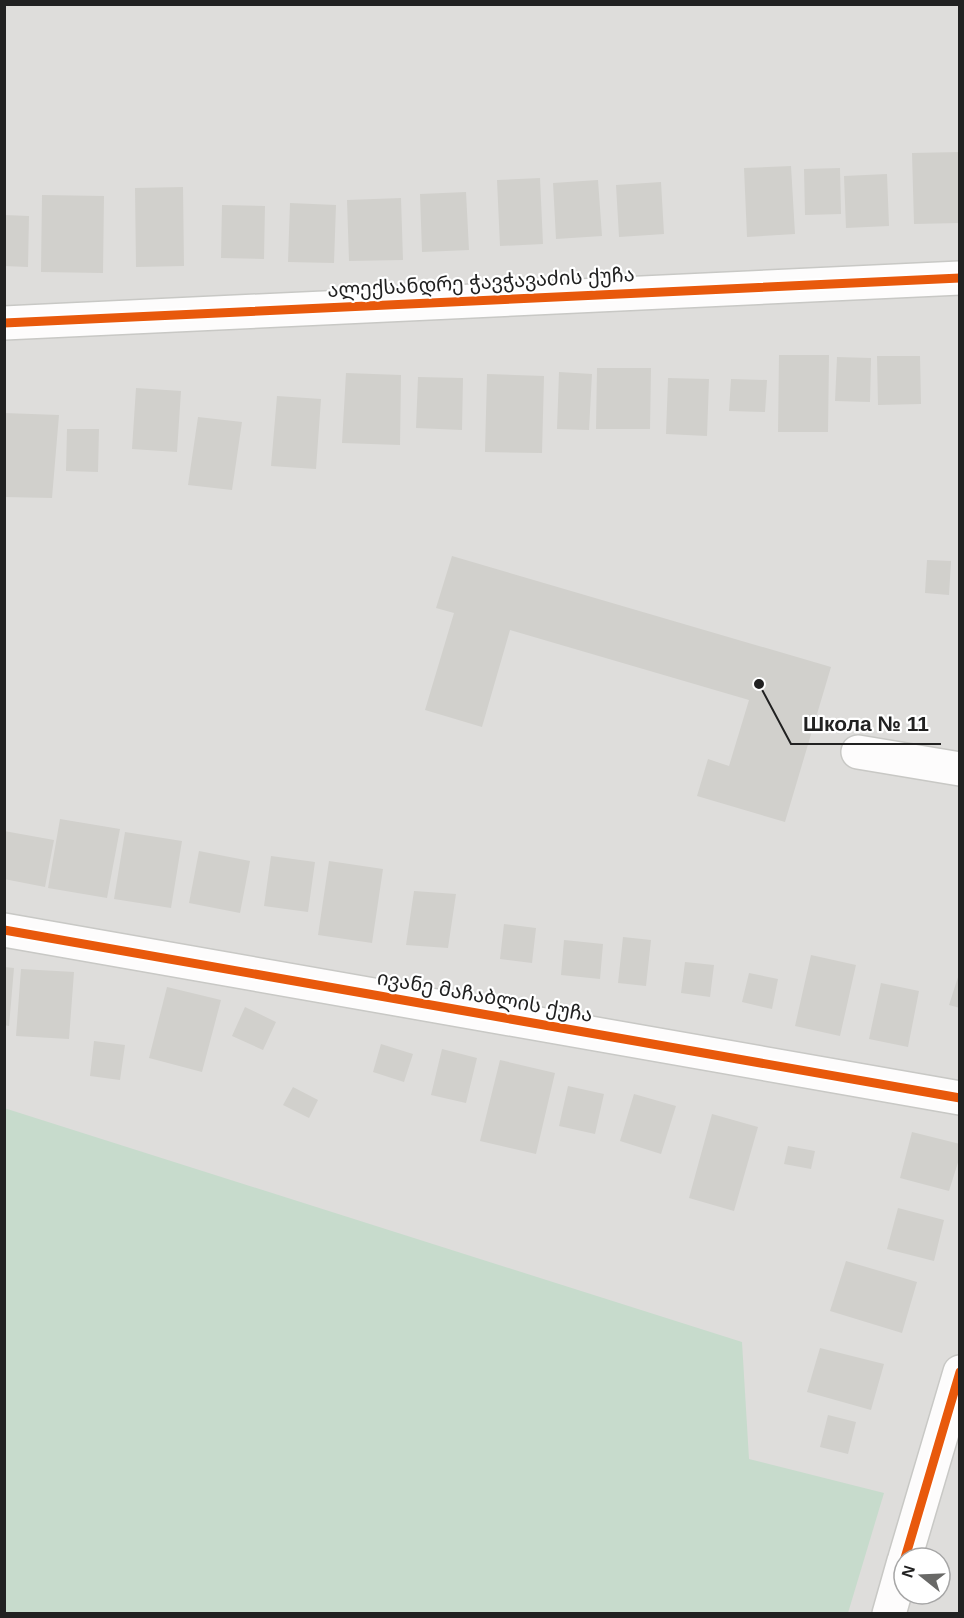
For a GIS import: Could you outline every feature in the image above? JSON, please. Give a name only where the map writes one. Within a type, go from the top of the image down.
[{"type":"street","name":"ალექსანდრე ჭავჭავაძის ქუჩა","points":[[4,323],[960,278]]},
{"type":"street","points":[[858,752],[960,769]]},
{"type":"street","name":"ივანე მაჩაბლის ქუჩა","points":[[4,930],[960,1098]]},
{"type":"street","points":[[908,1546],[960,1372]]},
{"type":"shaded area","points":[[5,5],[959,5],[959,1613],[5,1614]]},
{"type":"green space","points":[[4,1108],[742,1342],[749,1459],[884,1493],[848,1613],[5,1613]]},
{"type":"building","points":[[960,152],[960,223],[914,224],[912,153]]},
{"type":"building","points":[[791,166],[795,234],[747,237],[744,168]]},
{"type":"building","points":[[840,168],[841,214],[805,215],[804,169]]},
{"type":"building","points":[[887,174],[889,226],[846,228],[844,176]]},
{"type":"building","points":[[540,178],[543,244],[500,246],[497,180]]},
{"type":"building","points":[[598,180],[602,236],[556,239],[553,183]]},
{"type":"building","points":[[661,182],[664,234],[619,237],[616,185]]},
{"type":"building","points":[[183,187],[184,266],[136,267],[135,188]]},
{"type":"building","points":[[466,192],[469,250],[422,252],[420,194]]},
{"type":"building","points":[[42,195],[104,196],[103,273],[41,272]]},
{"type":"building","points":[[401,198],[403,260],[349,261],[347,200]]},
{"type":"building","points":[[290,203],[336,205],[334,263],[288,262]]},
{"type":"building","points":[[222,205],[265,206],[264,259],[221,258]]},
{"type":"building","points":[[4,215],[29,216],[28,267],[4,266]]},
{"type":"building","points":[[779,355],[829,355],[828,432],[778,432]]},
{"type":"building","points":[[877,356],[920,356],[921,404],[878,405]]},
{"type":"building","points":[[837,357],[871,358],[870,402],[835,401]]},
{"type":"building","points":[[597,368],[651,368],[650,429],[596,429]]},
{"type":"building","points":[[559,372],[592,374],[589,430],[557,429]]},
{"type":"building","points":[[346,373],[401,375],[400,445],[342,443]]},
{"type":"building","points":[[487,374],[544,376],[542,453],[485,452]]},
{"type":"building","points":[[418,377],[463,378],[462,430],[416,428]]},
{"type":"building","points":[[668,378],[709,379],[707,436],[666,434]]},
{"type":"building","points":[[731,379],[767,380],[765,412],[729,411]]},
{"type":"building","points":[[136,388],[181,391],[177,452],[132,449]]},
{"type":"building","points":[[277,396],[321,399],[316,469],[271,466]]},
{"type":"building","points":[[4,413],[59,415],[52,498],[4,497]]},
{"type":"building","points":[[198,417],[242,422],[232,490],[188,485]]},
{"type":"building","points":[[67,429],[99,429],[98,472],[66,471]]},
{"type":"building","points":[[452,556],[831,667],[785,822],[697,796],[708,759],[729,766],[749,700],[510,630],[482,727],[425,710],[454,613],[436,608]]},
{"type":"building","points":[[927,560],[951,561],[949,595],[925,593]]},
{"type":"building","points":[[60,819],[120,829],[107,898],[48,888]]},
{"type":"building","points":[[4,831],[54,840],[45,887],[4,879]]},
{"type":"building","points":[[125,832],[182,841],[171,908],[114,899]]},
{"type":"building","points":[[199,851],[250,861],[240,913],[189,903]]},
{"type":"building","points":[[271,856],[315,862],[308,912],[264,906]]},
{"type":"building","points":[[329,861],[383,869],[372,943],[318,935]]},
{"type":"building","points":[[414,891],[456,894],[448,948],[406,945]]},
{"type":"building","points":[[504,924],[536,928],[532,963],[500,959]]},
{"type":"building","points":[[623,937],[651,940],[646,986],[618,983]]},
{"type":"building","points":[[564,940],[603,944],[600,979],[561,975]]},
{"type":"building","points":[[811,955],[856,965],[840,1036],[795,1026]]},
{"type":"building","points":[[685,962],[714,965],[710,997],[681,993]]},
{"type":"building","points":[[4,967],[14,968],[9,1026],[4,1025]]},
{"type":"building","points":[[21,969],[74,972],[69,1039],[16,1036]]},
{"type":"building","points":[[749,973],[778,979],[772,1009],[742,1002]]},
{"type":"building","points":[[960,974],[960,1008],[949,1005]]},
{"type":"building","points":[[881,983],[919,991],[908,1047],[869,1039]]},
{"type":"building","points":[[167,987],[221,1000],[202,1072],[149,1058]]},
{"type":"building","points":[[245,1007],[276,1022],[263,1050],[232,1036]]},
{"type":"building","points":[[94,1041],[125,1045],[120,1080],[90,1076]]},
{"type":"building","points":[[381,1044],[413,1054],[404,1082],[373,1072]]},
{"type":"building","points":[[442,1049],[477,1058],[466,1103],[431,1095]]},
{"type":"building","points":[[500,1060],[555,1073],[536,1154],[480,1141]]},
{"type":"building","points":[[568,1086],[604,1094],[595,1134],[559,1126]]},
{"type":"building","points":[[293,1087],[318,1100],[309,1118],[283,1105]]},
{"type":"building","points":[[634,1094],[676,1106],[661,1154],[620,1141]]},
{"type":"building","points":[[712,1114],[758,1127],[734,1211],[689,1198]]},
{"type":"building","points":[[912,1132],[960,1144],[960,1156],[949,1191],[900,1178]]},
{"type":"building","points":[[788,1146],[815,1151],[811,1169],[784,1164]]},
{"type":"building","points":[[898,1208],[944,1220],[934,1261],[887,1249]]},
{"type":"building","points":[[846,1261],[917,1282],[902,1333],[830,1311]]},
{"type":"building","points":[[820,1348],[884,1364],[871,1410],[807,1392]]},
{"type":"building","points":[[828,1415],[856,1422],[848,1454],[820,1447]]},
{"type":"cycle path","points":[[4,323],[960,278]]},
{"type":"cycle path","points":[[4,930],[960,1098]]},
{"type":"cycle path","points":[[909,1546],[960,1372]]},
{"type":"place","name":"Школа № 11","points":[[759,684]]}]
